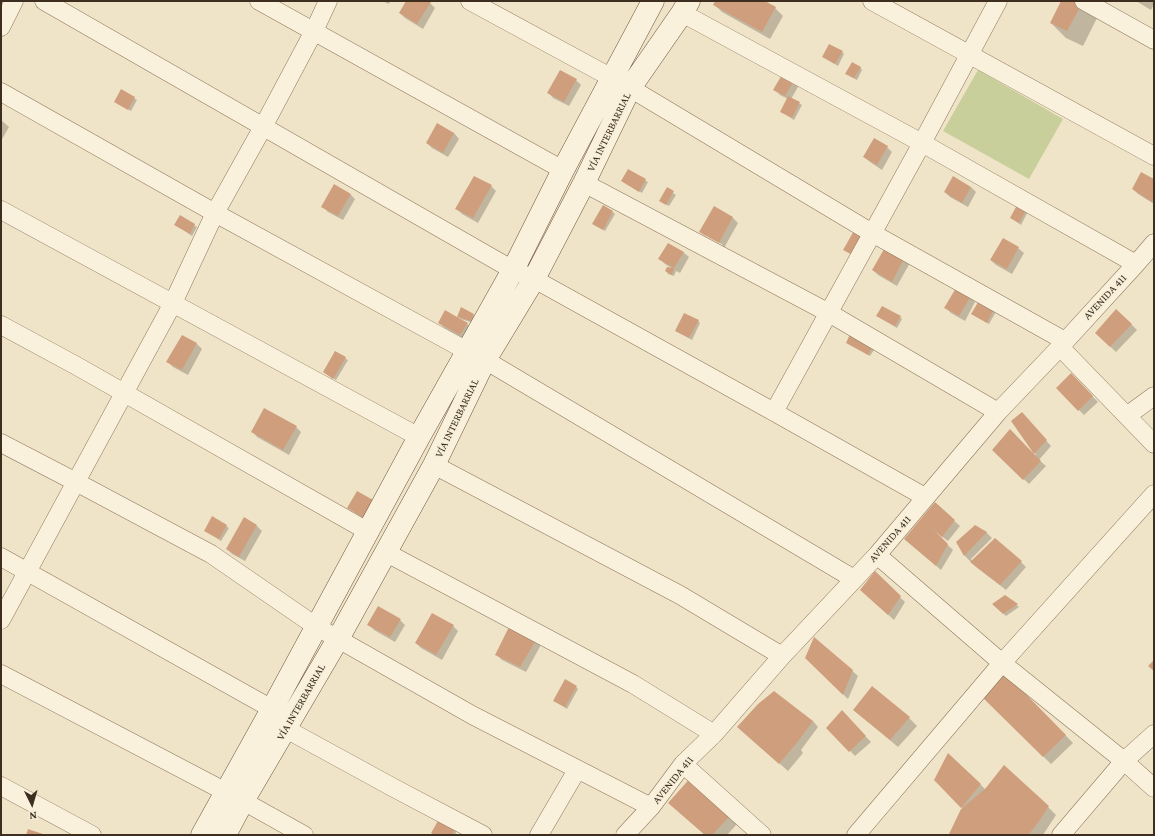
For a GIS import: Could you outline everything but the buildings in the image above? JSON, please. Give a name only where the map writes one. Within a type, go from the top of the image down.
[{"type":"main road","name":"VÍA INTERBARRIAL","points":[[225,835],[234,796],[272,709],[419,437],[476,356],[534,279],[584,183],[653,1]]},
{"type":"main road","name":"VÍA INTERBARRIAL","points":[[202,835],[286,729],[434,466],[476,356],[513,270],[563,170],[621,83],[685,7]]},
{"type":"street","points":[[1,27],[14,1]]},
{"type":"street","points":[[44,1],[513,270],[534,279],[774,412],[925,498]]},
{"type":"street","points":[[259,1],[563,170]]},
{"type":"street","points":[[1,620],[173,303],[215,213],[263,127],[314,31],[328,1]]},
{"type":"street","points":[[470,1],[621,83],[1062,344],[1154,444]]},
{"type":"street","points":[[872,1],[1154,156]]},
{"type":"street","points":[[774,412],[922,143],[998,1]]},
{"type":"street","points":[[1084,1],[1154,40]]},
{"type":"street","points":[[685,7],[1136,264]]},
{"type":"street","points":[[1,92],[215,213],[476,356],[854,579]]},
{"type":"street","points":[[584,183],[829,313],[998,412]]},
{"type":"street","points":[[1,210],[419,437]]},
{"type":"street","name":"AVENIDA 411","points":[[625,835],[652,807],[683,764],[714,734],[782,656],[877,555],[998,412],[1153,245]]},
{"type":"street","points":[[1,325],[369,532]]},
{"type":"street","points":[[1128,415],[1154,396]]},
{"type":"street","points":[[1,443],[211,554],[317,627],[472,715],[652,807]]},
{"type":"street","points":[[434,466],[680,595],[782,656]]},
{"type":"street","points":[[856,835],[1002,663],[1154,494]]},
{"type":"street","points":[[385,552],[633,684],[714,734]]},
{"type":"street","points":[[877,555],[1002,663],[1124,760],[1154,788]]},
{"type":"street","points":[[1,557],[272,709]]},
{"type":"street","points":[[1,674],[234,796],[304,835]]},
{"type":"street","points":[[286,729],[484,835]]},
{"type":"street","points":[[1061,835],[1124,760],[1154,734]]},
{"type":"street","points":[[683,764],[762,835]]},
{"type":"street","points":[[539,835],[577,770]]},
{"type":"street","points":[[1,786],[92,835]]},
{"type":"green space","points":[[978,70],[1063,119],[1029,179],[943,131]]}]
